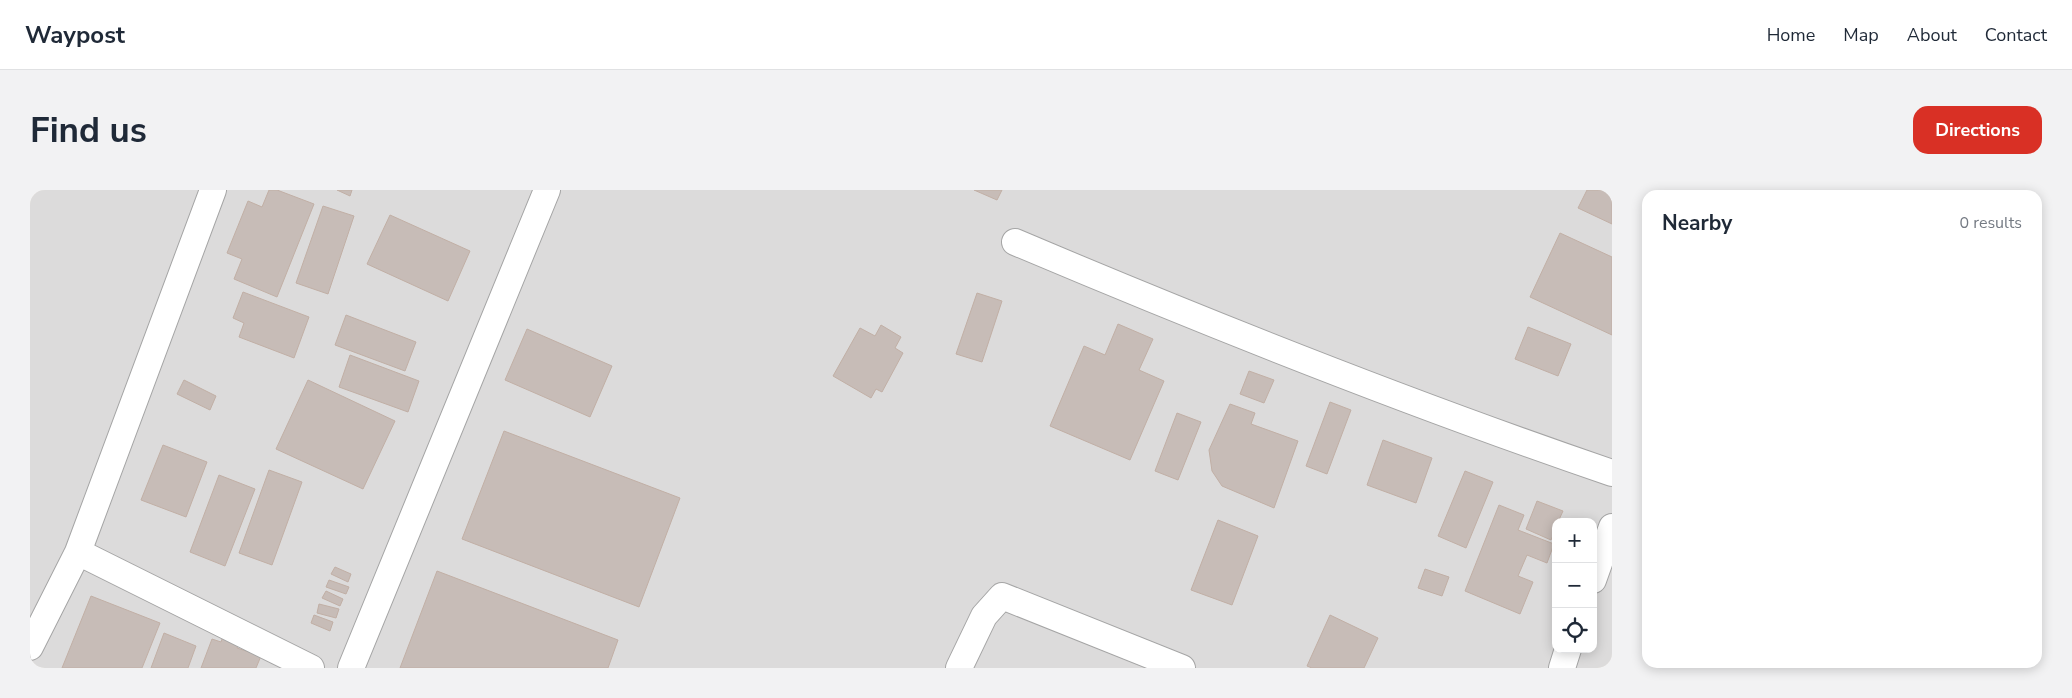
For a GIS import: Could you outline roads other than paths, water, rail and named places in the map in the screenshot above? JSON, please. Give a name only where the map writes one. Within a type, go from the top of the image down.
[{"type":"street","points":[[30,647],[78,552],[213,190]]},
{"type":"street","points":[[351,668],[547,190]]},
{"type":"street","points":[[1015,242],[1138,294],[1405,399],[1612,473]]},
{"type":"street","points":[[1597,569],[1612,527]]},
{"type":"street","points":[[78,552],[311,668]]},
{"type":"street","points":[[959,668],[984,616],[1002,596],[1182,668]]},
{"type":"street","points":[[1562,668],[1567,653]]}]
